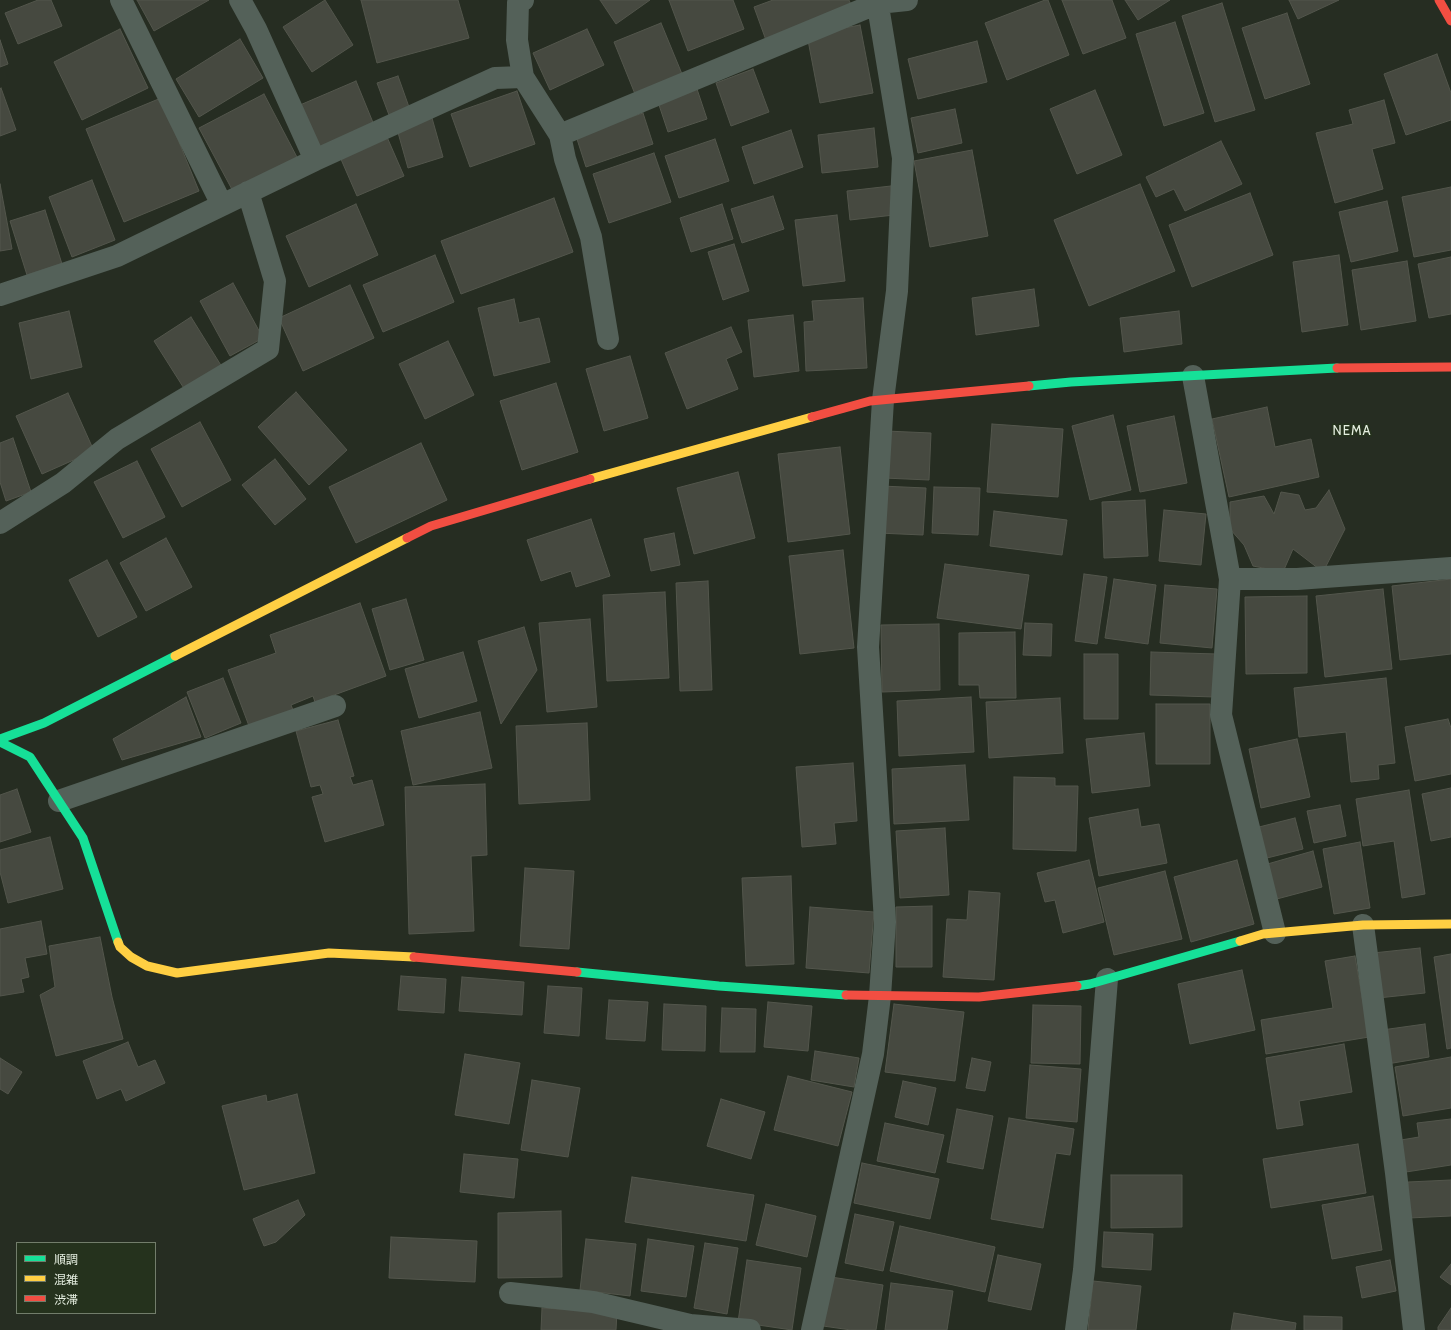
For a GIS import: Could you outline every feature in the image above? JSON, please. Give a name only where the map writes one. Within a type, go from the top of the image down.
[{"type":"street","points":[[121,0],[222,205]]},
{"type":"street","points":[[240,0],[256,29],[315,160]]},
{"type":"street","points":[[523,0],[518,3],[517,40],[523,77],[560,135],[565,159],[591,237],[608,339]]},
{"type":"street","points":[[560,135],[877,1],[906,0]]},
{"type":"street","points":[[1439,0],[1451,21]]},
{"type":"street","points":[[812,1330],[873,1054],[880,996],[885,922],[868,647],[883,400],[897,291],[903,158],[877,1]]},
{"type":"street","points":[[0,295],[117,256],[315,160],[495,78],[523,77]]},
{"type":"street","points":[[0,523],[62,483],[117,439],[268,349],[275,281],[248,192]]},
{"type":"street","points":[[0,741],[44,724],[431,526],[606,474],[870,401],[1071,382],[1344,368],[1451,367]]},
{"type":"street","points":[[1193,376],[1230,579],[1221,715],[1275,933]]},
{"type":"street","points":[[1230,579],[1297,579],[1451,568]]},
{"type":"street","points":[[59,801],[335,706]]},
{"type":"street","points":[[0,741],[30,757],[83,838],[120,947],[131,957],[147,966],[177,973],[329,953],[389,955],[719,986],[880,996],[980,996],[1090,984],[1263,934],[1363,925],[1451,924]]},
{"type":"street","points":[[1363,925],[1396,1173],[1414,1330]]},
{"type":"street","points":[[1076,1330],[1084,1270],[1107,979]]},
{"type":"street","points":[[510,1293],[593,1302],[690,1325],[750,1330]]},
{"type":"building","points":[[38,0],[51,0],[62,26],[18,44],[5,13]]},
{"type":"building","points":[[137,0],[209,0],[154,31]]},
{"type":"building","points":[[325,0],[353,45],[312,72],[283,27]]},
{"type":"building","points":[[361,0],[458,0],[469,38],[377,63]]},
{"type":"building","points":[[600,0],[650,0],[616,24]]},
{"type":"building","points":[[669,0],[733,0],[744,29],[688,51]]},
{"type":"building","points":[[773,0],[849,0],[854,12],[767,43],[754,7]]},
{"type":"building","points":[[1048,0],[1069,55],[1007,80],[985,23]]},
{"type":"building","points":[[1062,0],[1112,0],[1126,38],[1083,54]]},
{"type":"building","points":[[1125,0],[1170,0],[1138,20]]},
{"type":"building","points":[[1289,0],[1339,0],[1298,19]]},
{"type":"building","points":[[1222,3],[1255,110],[1215,122],[1182,16]]},
{"type":"building","points":[[1287,13],[1310,84],[1265,99],[1242,28]]},
{"type":"building","points":[[1175,22],[1204,113],[1164,126],[1136,34]]},
{"type":"building","points":[[661,23],[682,74],[635,94],[614,42]]},
{"type":"building","points":[[860,25],[873,93],[820,103],[807,35]]},
{"type":"building","points":[[120,29],[148,88],[82,120],[54,62]]},
{"type":"building","points":[[587,29],[604,65],[550,90],[533,53]]},
{"type":"building","points":[[240,39],[263,78],[199,117],[176,79]]},
{"type":"building","points":[[0,40],[8,64],[0,67]]},
{"type":"building","points":[[977,41],[987,82],[918,99],[908,59]]},
{"type":"building","points":[[1437,54],[1451,93],[1451,120],[1406,135],[1384,74]]},
{"type":"building","points":[[753,69],[769,112],[731,126],[716,83]]},
{"type":"building","points":[[398,76],[409,107],[389,115],[377,83]]},
{"type":"building","points":[[356,81],[374,125],[318,149],[300,105]]},
{"type":"building","points":[[1,88],[16,130],[0,136],[0,89]]},
{"type":"building","points":[[697,89],[707,119],[668,132],[658,102]]},
{"type":"building","points":[[1095,90],[1122,155],[1077,174],[1050,109]]},
{"type":"building","points":[[517,91],[535,144],[470,167],[451,114]]},
{"type":"building","points":[[264,94],[299,161],[235,195],[199,128]]},
{"type":"building","points":[[161,98],[199,191],[124,222],[86,129]]},
{"type":"building","points":[[1384,100],[1395,143],[1372,149],[1383,189],[1335,203],[1316,133],[1353,124],[1349,110]]},
{"type":"building","points":[[955,109],[962,143],[918,153],[911,118]]},
{"type":"building","points":[[643,113],[653,144],[586,167],[576,136]]},
{"type":"building","points":[[432,118],[443,157],[408,168],[397,129]]},
{"type":"building","points":[[874,128],[878,167],[822,173],[818,135]]},
{"type":"building","points":[[791,130],[803,167],[754,184],[742,147]]},
{"type":"building","points":[[387,137],[404,176],[357,196],[340,157]]},
{"type":"building","points":[[715,139],[729,181],[679,198],[665,156]]},
{"type":"building","points":[[1221,141],[1242,184],[1185,211],[1174,189],[1156,197],[1146,177]]},
{"type":"building","points":[[972,150],[988,236],[930,247],[914,161]]},
{"type":"building","points":[[654,153],[671,202],[609,223],[593,174]]},
{"type":"building","points":[[92,180],[115,240],[72,257],[49,197]]},
{"type":"building","points":[[0,184],[12,249],[0,251]]},
{"type":"building","points":[[1140,184],[1175,271],[1089,306],[1054,220]]},
{"type":"building","points":[[891,186],[894,215],[850,220],[847,191]]},
{"type":"building","points":[[1451,187],[1451,250],[1414,257],[1402,197]]},
{"type":"building","points":[[1250,193],[1273,255],[1192,287],[1169,225]]},
{"type":"building","points":[[773,196],[784,229],[742,243],[731,209]]},
{"type":"building","points":[[554,198],[573,252],[461,294],[441,241]]},
{"type":"building","points":[[1387,201],[1398,251],[1351,262],[1339,212]]},
{"type":"building","points":[[356,204],[378,255],[309,287],[286,236]]},
{"type":"building","points":[[722,204],[733,239],[691,252],[680,218]]},
{"type":"building","points":[[45,210],[62,264],[27,275],[10,221]]},
{"type":"building","points":[[837,215],[845,281],[803,286],[795,220]]},
{"type":"building","points":[[734,244],[749,291],[723,300],[708,252]]},
{"type":"building","points":[[435,255],[454,302],[383,332],[363,285]]},
{"type":"building","points":[[1339,255],[1348,325],[1302,332],[1293,262]]},
{"type":"building","points":[[1451,257],[1451,314],[1429,318],[1418,264]]},
{"type":"building","points":[[1407,261],[1416,321],[1361,330],[1352,270]]},
{"type":"building","points":[[233,283],[263,338],[230,356],[200,301]]},
{"type":"building","points":[[350,285],[374,338],[303,371],[279,318]]},
{"type":"building","points":[[1034,289],[1039,326],[976,335],[972,298]]},
{"type":"building","points":[[863,298],[867,368],[806,371],[804,322],[814,321],[812,301]]},
{"type":"building","points":[[514,299],[519,323],[539,318],[550,362],[494,376],[478,308]]},
{"type":"building","points":[[69,311],[82,367],[31,379],[19,323]]},
{"type":"building","points":[[1179,311],[1182,344],[1124,352],[1120,318]]},
{"type":"building","points":[[793,315],[799,371],[754,377],[748,320]]},
{"type":"building","points":[[191,317],[222,367],[185,390],[154,341]]},
{"type":"building","points":[[731,327],[742,352],[726,359],[738,389],[687,409],[665,353]]},
{"type":"building","points":[[448,341],[474,395],[425,419],[399,364]]},
{"type":"building","points":[[630,356],[648,418],[604,431],[586,369]]},
{"type":"building","points":[[556,383],[578,452],[522,470],[500,401]]},
{"type":"building","points":[[296,392],[347,450],[309,485],[258,427]]},
{"type":"building","points":[[68,393],[94,451],[42,474],[16,416]]},
{"type":"building","points":[[1267,407],[1275,447],[1311,439],[1319,477],[1229,497],[1212,419]]},
{"type":"building","points":[[1113,415],[1131,490],[1090,500],[1072,426]]},
{"type":"building","points":[[1174,416],[1187,483],[1140,492],[1127,426]]},
{"type":"building","points":[[200,422],[231,480],[182,507],[151,449]]},
{"type":"building","points":[[992,424],[1063,429],[1058,497],[987,492]]},
{"type":"building","points":[[886,431],[931,433],[929,480],[884,478]]},
{"type":"building","points":[[13,438],[31,492],[6,501],[0,482],[0,443]]},
{"type":"building","points":[[421,443],[447,500],[356,543],[329,487]]},
{"type":"building","points":[[840,447],[850,534],[788,542],[778,454]]},
{"type":"building","points":[[275,459],[306,499],[275,525],[242,485]]},
{"type":"building","points":[[137,461],[165,517],[123,538],[94,482]]},
{"type":"building","points":[[738,472],[755,538],[694,554],[677,488]]},
{"type":"building","points":[[881,486],[926,488],[923,535],[878,533]]},
{"type":"building","points":[[934,487],[980,488],[978,535],[932,533]]},
{"type":"building","points":[[1329,490],[1345,529],[1323,572],[1293,549],[1283,572],[1253,566],[1244,545],[1230,529],[1230,502],[1264,496],[1274,514],[1281,492],[1299,495],[1305,510],[1316,508]]},
{"type":"building","points":[[1145,500],[1148,556],[1104,558],[1102,502]]},
{"type":"building","points":[[1164,510],[1206,514],[1201,565],[1159,561]]},
{"type":"building","points":[[994,511],[1067,520],[1062,555],[990,546]]},
{"type":"building","points":[[591,519],[610,576],[576,587],[571,571],[541,581],[527,540]]},
{"type":"building","points":[[674,533],[680,565],[651,571],[644,539]]},
{"type":"building","points":[[166,538],[192,587],[146,611],[120,563]]},
{"type":"building","points":[[843,550],[854,648],[800,654],[789,556]]},
{"type":"building","points":[[107,560],[137,617],[98,637],[69,580]]},
{"type":"building","points":[[945,564],[1029,575],[1021,629],[937,618]]},
{"type":"building","points":[[1084,574],[1107,577],[1097,644],[1075,641]]},
{"type":"building","points":[[1114,579],[1156,585],[1148,644],[1105,638]]},
{"type":"building","points":[[1451,579],[1451,654],[1400,660],[1392,586]]},
{"type":"building","points":[[708,581],[712,690],[680,691],[676,583]]},
{"type":"building","points":[[1165,585],[1217,589],[1212,648],[1160,643]]},
{"type":"building","points":[[1383,589],[1392,669],[1325,677],[1316,596]]},
{"type":"building","points":[[665,592],[669,678],[607,681],[603,595]]},
{"type":"building","points":[[1307,596],[1307,673],[1246,674],[1245,597]]},
{"type":"building","points":[[406,599],[424,660],[390,670],[372,609]]},
{"type":"building","points":[[360,603],[386,676],[315,702],[313,696],[291,705],[293,710],[249,726],[228,670],[276,653],[270,635]]},
{"type":"building","points":[[590,619],[597,707],[547,712],[539,623]]},
{"type":"building","points":[[1025,623],[1052,624],[1051,656],[1023,655]]},
{"type":"building","points":[[939,624],[940,690],[882,692],[881,625]]},
{"type":"building","points":[[524,627],[537,670],[501,724],[478,641]]},
{"type":"building","points":[[1015,632],[1016,698],[980,698],[979,685],[959,685],[959,633]]},
{"type":"building","points":[[463,652],[477,701],[419,718],[405,669]]},
{"type":"building","points":[[1151,652],[1217,654],[1215,697],[1150,695]]},
{"type":"building","points":[[1084,654],[1118,654],[1118,719],[1084,719]]},
{"type":"building","points":[[223,678],[241,723],[205,738],[187,692]]},
{"type":"building","points":[[1386,678],[1395,763],[1378,765],[1379,779],[1351,782],[1346,732],[1299,737],[1294,688]]},
{"type":"building","points":[[186,697],[201,737],[122,760],[113,739]]},
{"type":"building","points":[[971,697],[974,752],[899,756],[897,701]]},
{"type":"building","points":[[1060,698],[1063,753],[989,758],[986,702]]},
{"type":"building","points":[[1156,704],[1210,704],[1210,764],[1156,764]]},
{"type":"building","points":[[480,712],[492,768],[413,785],[401,731]]},
{"type":"building","points":[[1448,719],[1451,728],[1451,774],[1415,781],[1405,727]]},
{"type":"building","points":[[338,720],[354,776],[350,777],[353,785],[372,780],[384,825],[325,842],[312,797],[323,794],[320,785],[311,787],[296,731]]},
{"type":"building","points":[[587,723],[590,800],[519,804],[516,726]]},
{"type":"building","points":[[1144,733],[1150,786],[1092,793],[1086,739]]},
{"type":"building","points":[[1297,739],[1310,797],[1261,808],[1249,749]]},
{"type":"building","points":[[853,763],[857,821],[834,823],[836,844],[802,847],[796,767]]},
{"type":"building","points":[[965,765],[969,820],[894,824],[892,769]]},
{"type":"building","points":[[1014,777],[1055,778],[1055,786],[1078,786],[1076,851],[1013,849]]},
{"type":"building","points":[[485,784],[487,855],[471,856],[474,931],[409,934],[405,787]]},
{"type":"building","points":[[1451,788],[1451,837],[1431,841],[1422,794]]},
{"type":"building","points":[[17,789],[31,832],[0,842],[0,795]]},
{"type":"building","points":[[1409,790],[1425,894],[1402,898],[1394,841],[1363,846],[1356,799]]},
{"type":"building","points":[[1340,805],[1346,836],[1314,843],[1307,811]]},
{"type":"building","points":[[1138,809],[1141,827],[1159,824],[1167,863],[1099,876],[1089,818]]},
{"type":"building","points":[[1295,818],[1303,849],[1263,859],[1255,828]]},
{"type":"building","points":[[945,828],[949,895],[900,898],[896,831]]},
{"type":"building","points":[[50,837],[63,889],[8,903],[0,872],[0,850]]},
{"type":"building","points":[[1360,842],[1370,908],[1334,914],[1323,849]]},
{"type":"building","points":[[1313,851],[1322,887],[1273,900],[1264,865]]},
{"type":"building","points":[[1089,860],[1104,922],[1063,933],[1055,900],[1045,902],[1037,873]]},
{"type":"building","points":[[1237,860],[1254,924],[1191,942],[1174,877]]},
{"type":"building","points":[[525,868],[574,871],[569,949],[520,946]]},
{"type":"building","points":[[1165,871],[1182,939],[1114,955],[1098,888]]},
{"type":"building","points":[[791,876],[794,964],[746,966],[742,878]]},
{"type":"building","points":[[969,891],[1000,893],[994,980],[943,977],[947,919],[967,920]]},
{"type":"building","points":[[932,906],[932,967],[896,967],[896,907]]},
{"type":"building","points":[[810,907],[874,912],[869,973],[806,968]]},
{"type":"building","points":[[41,921],[47,954],[25,958],[29,977],[21,979],[24,992],[0,996],[0,929]]},
{"type":"building","points":[[100,937],[112,997],[123,1039],[56,1056],[40,995],[55,987],[49,946]]},
{"type":"building","points":[[1420,948],[1425,993],[1378,998],[1373,953]]},
{"type":"building","points":[[1451,954],[1451,1048],[1447,1049],[1434,957]]},
{"type":"building","points":[[1355,956],[1369,1037],[1266,1054],[1261,1020],[1333,1008],[1325,961]]},
{"type":"building","points":[[1242,970],[1255,1030],[1190,1044],[1178,984]]},
{"type":"building","points":[[401,976],[446,979],[444,1013],[398,1010]]},
{"type":"building","points":[[462,977],[524,982],[522,1015],[459,1011]]},
{"type":"building","points":[[548,986],[582,988],[579,1036],[544,1033]]},
{"type":"building","points":[[609,1000],[648,1002],[645,1041],[606,1039]]},
{"type":"building","points":[[768,1002],[812,1006],[808,1051],[764,1047]]},
{"type":"building","points":[[664,1004],[706,1006],[705,1051],[662,1050]]},
{"type":"building","points":[[894,1004],[964,1012],[955,1081],[885,1072]]},
{"type":"building","points":[[1033,1005],[1081,1006],[1080,1064],[1031,1063]]},
{"type":"building","points":[[722,1008],[756,1009],[755,1052],[720,1052]]},
{"type":"building","points":[[1425,1024],[1429,1057],[1387,1064],[1382,1030]]},
{"type":"building","points":[[128,1042],[138,1067],[155,1060],[165,1083],[126,1101],[121,1089],[97,1099],[83,1061]]},
{"type":"building","points":[[1344,1044],[1352,1092],[1299,1101],[1303,1125],[1277,1129],[1266,1058]]},
{"type":"building","points":[[815,1051],[859,1058],[854,1087],[811,1080]]},
{"type":"building","points":[[465,1054],[520,1063],[509,1124],[455,1115]]},
{"type":"building","points":[[1451,1057],[1451,1108],[1403,1116],[1395,1067]]},
{"type":"building","points":[[0,1058],[22,1072],[8,1094],[0,1089]]},
{"type":"building","points":[[972,1058],[991,1062],[985,1091],[966,1088]]},
{"type":"building","points":[[1030,1065],[1081,1069],[1077,1122],[1026,1118]]},
{"type":"building","points":[[788,1076],[852,1092],[838,1146],[774,1130]]},
{"type":"building","points":[[532,1080],[580,1088],[568,1157],[521,1150]]},
{"type":"building","points":[[903,1081],[936,1088],[928,1125],[895,1117]]},
{"type":"building","points":[[297,1094],[315,1173],[244,1190],[222,1106],[266,1095],[267,1102]]},
{"type":"building","points":[[721,1099],[765,1112],[751,1159],[707,1146]]},
{"type":"building","points":[[957,1109],[993,1116],[983,1169],[947,1162]]},
{"type":"building","points":[[1009,1118],[1074,1129],[1070,1155],[1056,1153],[1043,1228],[991,1219]]},
{"type":"building","points":[[1451,1119],[1451,1165],[1406,1172],[1401,1140],[1419,1137],[1417,1123]]},
{"type":"building","points":[[885,1123],[944,1135],[935,1173],[877,1161]]},
{"type":"building","points":[[1358,1144],[1366,1193],[1271,1208],[1263,1159]]},
{"type":"building","points":[[464,1154],[518,1159],[514,1198],[460,1192]]},
{"type":"building","points":[[862,1163],[939,1179],[930,1219],[854,1203]]},
{"type":"building","points":[[1111,1175],[1182,1175],[1182,1227],[1111,1228]]},
{"type":"building","points":[[632,1177],[754,1195],[746,1241],[625,1222]]},
{"type":"building","points":[[1451,1180],[1451,1216],[1409,1218],[1408,1182]]},
{"type":"building","points":[[1373,1196],[1382,1250],[1332,1259],[1322,1205]]},
{"type":"building","points":[[298,1200],[305,1215],[276,1242],[264,1246],[253,1219]]},
{"type":"building","points":[[766,1204],[816,1216],[807,1257],[756,1245]]},
{"type":"building","points":[[561,1211],[562,1277],[498,1278],[498,1213]]},
{"type":"building","points":[[855,1214],[894,1222],[883,1271],[845,1263]]},
{"type":"building","points":[[900,1226],[995,1247],[985,1292],[890,1271]]},
{"type":"building","points":[[1104,1232],[1153,1234],[1151,1270],[1102,1267]]},
{"type":"building","points":[[391,1237],[477,1241],[475,1282],[389,1278]]},
{"type":"building","points":[[586,1239],[636,1244],[630,1296],[580,1290]]},
{"type":"building","points":[[648,1239],[694,1246],[686,1297],[641,1291]]},
{"type":"building","points":[[705,1243],[738,1248],[727,1314],[694,1308]]},
{"type":"building","points":[[998,1255],[1041,1264],[1031,1310],[988,1301]]},
{"type":"building","points":[[747,1260],[801,1268],[792,1330],[738,1322]]},
{"type":"building","points":[[1390,1260],[1396,1291],[1362,1298],[1356,1267]]},
{"type":"building","points":[[1451,1264],[1451,1285],[1440,1277]]},
{"type":"building","points":[[831,1277],[883,1285],[876,1330],[851,1330],[823,1326]]},
{"type":"building","points":[[1093,1281],[1141,1286],[1136,1330],[1088,1330]]},
{"type":"building","points":[[891,1283],[953,1291],[947,1330],[885,1330]]},
{"type":"building","points":[[542,1308],[617,1312],[616,1330],[541,1330]]},
{"type":"building","points":[[1451,1308],[1451,1330],[1438,1330],[1438,1327]]},
{"type":"building","points":[[1234,1313],[1296,1323],[1295,1330],[1231,1330]]},
{"type":"building","points":[[1304,1316],[1342,1317],[1342,1330],[1304,1330]]},
{"type":"traffic: fast","points":[[1029,386],[1071,382],[1337,368]]},
{"type":"traffic: fast","points":[[0,739],[44,723],[175,656]]},
{"type":"traffic: fast","points":[[0,742],[30,757],[83,838],[118,942]]},
{"type":"traffic: fast","points":[[1077,986],[1090,984],[1240,941]]},
{"type":"traffic: fast","points":[[577,972],[719,986],[846,995]]},
{"type":"traffic: slow","points":[[590,479],[812,417]]},
{"type":"traffic: slow","points":[[175,656],[407,538]]},
{"type":"traffic: slow","points":[[1240,941],[1263,934],[1363,925],[1451,924]]},
{"type":"traffic: slow","points":[[118,942],[120,947],[131,957],[147,966],[177,973],[329,953],[414,957]]},
{"type":"traffic: jam","points":[[1439,0],[1451,21]]},
{"type":"traffic: jam","points":[[1337,368],[1451,367]]},
{"type":"traffic: jam","points":[[812,417],[870,401],[1029,386]]},
{"type":"traffic: jam","points":[[407,538],[431,526],[590,479]]},
{"type":"traffic: jam","points":[[414,957],[577,972]]},
{"type":"traffic: jam","points":[[846,995],[979,997],[1077,986]]},
{"type":"district","name":"NEMA","points":[[1352,431]]}]
